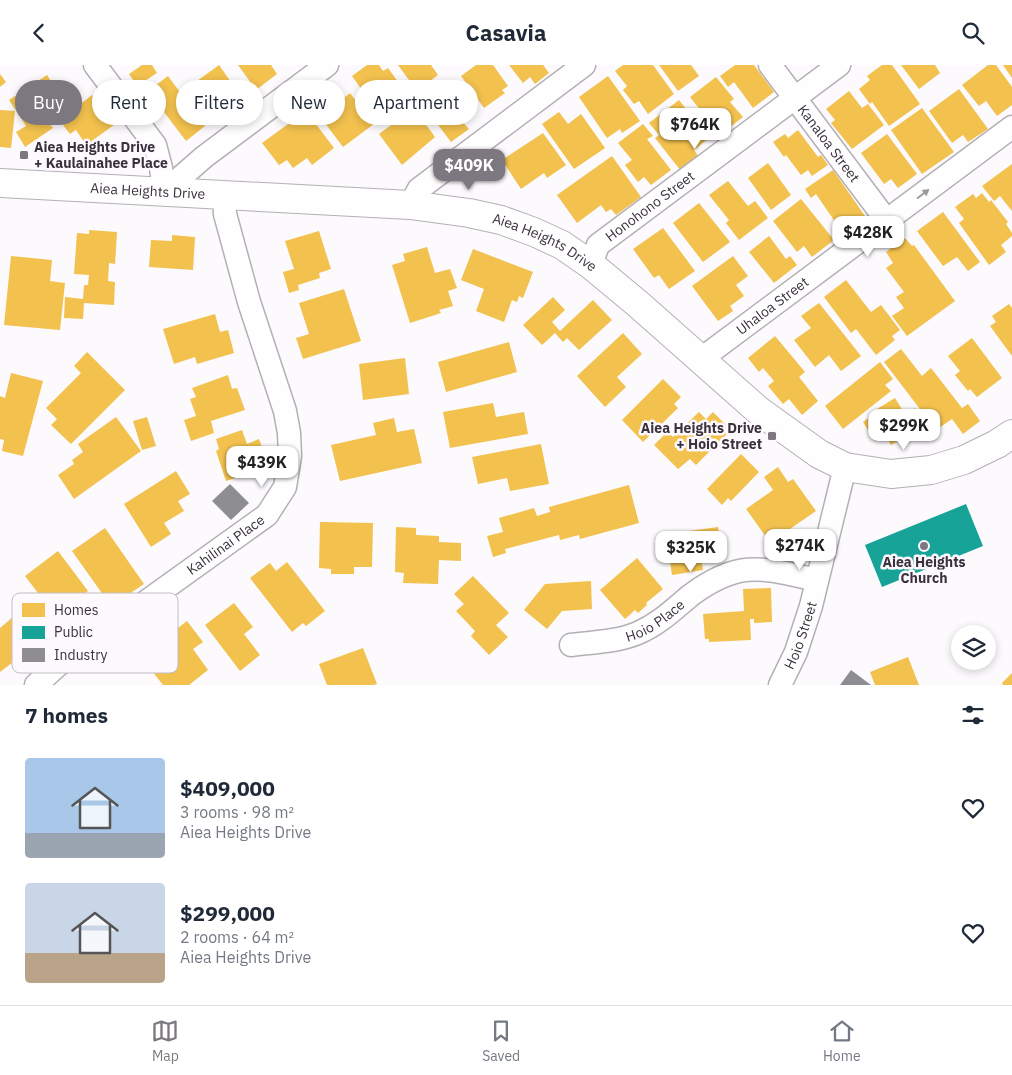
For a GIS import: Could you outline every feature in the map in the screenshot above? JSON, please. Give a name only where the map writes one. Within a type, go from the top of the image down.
[{"type":"street","points":[[95,65],[155,145],[164,191],[204,157],[327,65]]},
{"type":"street","points":[[410,205],[419,189],[584,65]]},
{"type":"street","name":"Kanaloa Street","points":[[770,65],[887,221]]},
{"type":"street","name":"Honohono Street","points":[[591,265],[598,245],[839,65]]},
{"type":"street","name":"Uhaloa Street","points":[[701,359],[1012,127]]},
{"type":"street","name":"Aiea Heights Drive","points":[[0,183],[410,205],[469,213],[501,220],[562,245],[591,265],[766,416],[819,455],[845,467],[891,474],[931,470],[964,460],[997,444],[1012,434]]},
{"type":"street","name":"Kahilinai Place","points":[[158,593],[267,515],[285,487],[290,456],[286,418],[247,293],[225,214],[224,196]]},
{"type":"street","name":"Hoio Street","points":[[780,685],[796,652],[811,606],[845,467]]},
{"type":"street","name":"Hoio Place","points":[[571,645],[616,639],[637,633],[656,624],[692,595],[718,578],[737,571],[754,569],[775,570],[817,580]]},
{"type":"street","name":"Kahilinai Place","points":[[36,685],[49,673]]},
{"type":"building: Homes","points":[[142,65],[152,65],[157,73],[146,80],[133,80],[129,74]]},
{"type":"building: Homes","points":[[219,65],[230,80],[198,80]]},
{"type":"building: Homes","points":[[238,65],[271,65],[277,74],[263,85],[263,80],[249,80]]},
{"type":"building: Homes","points":[[367,65],[379,65],[383,71],[388,68],[397,80],[355,80],[352,76]]},
{"type":"building: Homes","points":[[398,65],[431,65],[438,75],[431,80],[409,80]]},
{"type":"building: Homes","points":[[476,65],[493,65],[508,86],[502,90],[505,93],[484,108],[478,100],[478,80],[464,80],[461,76]]},
{"type":"building: Homes","points":[[509,65],[543,65],[549,73],[535,84],[530,77],[523,83]]},
{"type":"building: Homes","points":[[623,65],[653,65],[674,94],[648,114],[639,101],[634,104],[623,90],[627,86],[615,71]]},
{"type":"building: Homes","points":[[659,65],[691,65],[699,76],[678,91]]},
{"type":"building: Homes","points":[[735,65],[754,65],[774,92],[753,108],[734,82],[728,87],[720,76]]},
{"type":"building: Homes","points":[[882,65],[892,65],[920,104],[889,126],[872,102],[870,104],[859,89],[870,80],[867,76]]},
{"type":"building: Homes","points":[[901,65],[935,65],[940,73],[919,89]]},
{"type":"building: Homes","points":[[988,65],[996,65],[1012,87],[1012,105],[997,116],[986,101],[979,106],[962,85]]},
{"type":"building: Homes","points":[[1003,65],[1012,65],[1012,78]]},
{"type":"building: Homes","points":[[0,74],[6,82],[0,87]]},
{"type":"building: Homes","points":[[47,75],[50,80],[39,80]]},
{"type":"building: Homes","points":[[168,76],[176,87],[176,125],[205,126],[186,141],[166,115],[166,80],[163,80]]},
{"type":"building: Homes","points":[[608,76],[640,121],[622,133],[620,129],[607,138],[579,97]]},
{"type":"building: Homes","points":[[716,77],[734,99],[730,102],[743,117],[720,135],[690,97]]},
{"type":"building: Homes","points":[[959,89],[988,129],[968,142],[963,135],[952,143],[929,111]]},
{"type":"building: Homes","points":[[849,91],[862,108],[868,104],[884,125],[852,149],[831,123],[835,120],[826,109]]},
{"type":"building: Homes","points":[[350,93],[355,99],[355,125],[373,125],[343,147],[326,125],[345,125],[345,97]]},
{"type":"building: Homes","points":[[92,95],[92,125],[114,125],[86,145],[76,130],[70,134],[63,125],[82,125],[82,103]]},
{"type":"building: Homes","points":[[15,96],[15,109],[9,100]]},
{"type":"building: Homes","points":[[679,100],[709,138],[694,150],[699,157],[681,171],[655,138],[659,135],[649,123]]},
{"type":"building: Homes","points":[[922,108],[954,152],[922,174],[891,130]]},
{"type":"building: Homes","points":[[0,110],[15,111],[11,148],[0,147]]},
{"type":"building: Homes","points":[[559,112],[568,124],[581,114],[605,148],[574,169],[542,124]]},
{"type":"building: Homes","points":[[643,124],[653,136],[647,139],[671,170],[651,185],[644,177],[638,182],[625,165],[632,160],[618,143]]},
{"type":"building: Homes","points":[[51,125],[53,128],[25,147],[16,132],[26,126]]},
{"type":"building: Homes","points":[[287,125],[317,125],[334,148],[312,165],[307,158],[293,168],[287,160],[279,165],[262,143]]},
{"type":"building: Homes","points":[[391,125],[426,125],[435,137],[402,165],[379,134]]},
{"type":"building: Homes","points":[[438,125],[465,125],[469,129],[451,142]]},
{"type":"building: Homes","points":[[798,130],[818,157],[821,155],[828,165],[812,176],[808,170],[801,175],[786,155],[784,157],[773,142],[785,134],[788,138]]},
{"type":"building: Homes","points":[[543,133],[566,165],[547,178],[544,173],[521,189],[502,160]]},
{"type":"building: Homes","points":[[887,134],[917,174],[898,188],[891,179],[884,184],[861,153]]},
{"type":"building: Homes","points":[[612,156],[641,197],[616,215],[611,209],[606,212],[601,205],[577,223],[557,195]]},
{"type":"building: Homes","points":[[768,163],[791,195],[771,210],[748,178]]},
{"type":"building: Homes","points":[[1012,164],[1012,211],[1000,196],[994,201],[982,186]]},
{"type":"building: Homes","points":[[833,170],[865,216],[842,232],[816,194],[811,198],[805,189]]},
{"type":"building: Homes","points":[[728,181],[748,206],[755,201],[768,218],[739,240],[726,223],[729,220],[709,195]]},
{"type":"building: Homes","points":[[982,193],[989,202],[991,200],[1008,222],[1006,224],[1012,233],[1012,236],[1001,245],[1006,252],[989,265],[959,223],[964,219],[955,207],[973,194],[976,198]]},
{"type":"building: Homes","points":[[801,199],[834,240],[812,257],[804,246],[797,252],[773,221]]},
{"type":"building: Homes","points":[[699,203],[730,242],[703,262],[673,223]]},
{"type":"building: Homes","points":[[943,212],[980,262],[968,271],[957,257],[943,266],[917,231]]},
{"type":"building: Homes","points":[[663,228],[695,271],[669,289],[659,275],[654,278],[633,249]]},
{"type":"building: Homes","points":[[89,230],[117,232],[115,264],[109,263],[108,281],[115,282],[114,305],[84,303],[83,319],[64,318],[65,297],[83,299],[84,285],[88,285],[89,275],[74,274],[77,233],[89,234]]},
{"type":"building: Homes","points":[[319,231],[331,269],[319,273],[320,278],[298,285],[299,290],[289,293],[283,272],[294,269],[285,241]]},
{"type":"building: Homes","points":[[172,235],[195,237],[193,270],[149,267],[151,240],[172,241]]},
{"type":"building: Homes","points":[[769,236],[786,259],[790,256],[797,265],[774,283],[749,252]]},
{"type":"building: Homes","points":[[905,238],[912,246],[914,245],[955,301],[907,336],[892,316],[904,308],[896,297],[904,292],[886,268],[893,263],[886,252]]},
{"type":"building: Homes","points":[[427,247],[435,273],[450,269],[457,288],[448,291],[453,306],[439,310],[441,313],[410,323],[392,265],[405,261],[403,254]]},
{"type":"building: Homes","points":[[473,249],[533,272],[523,298],[519,296],[517,302],[512,300],[504,322],[476,311],[484,289],[461,280]]},
{"type":"building: Homes","points":[[11,256],[52,260],[50,281],[65,283],[60,330],[4,325]]},
{"type":"building: Homes","points":[[733,256],[748,276],[736,285],[744,296],[730,306],[733,311],[718,321],[692,286]]},
{"type":"building: Homes","points":[[846,280],[871,312],[881,305],[900,330],[892,336],[895,340],[876,355],[856,329],[851,333],[824,297]]},
{"type":"building: Homes","points":[[344,289],[361,341],[303,359],[296,338],[309,334],[299,303]]},
{"type":"building: Homes","points":[[553,297],[565,310],[552,322],[560,331],[593,300],[612,320],[579,350],[567,338],[563,342],[555,333],[542,345],[523,325]]},
{"type":"building: Homes","points":[[819,303],[861,356],[841,371],[829,355],[815,367],[794,340],[811,328],[801,316]]},
{"type":"building: Homes","points":[[1009,304],[1012,308],[1012,356],[990,326],[996,322],[992,316]]},
{"type":"building: Homes","points":[[215,314],[220,332],[228,330],[234,353],[197,364],[195,357],[174,364],[163,329]]},
{"type":"building: Homes","points":[[623,333],[642,354],[617,377],[626,387],[605,407],[577,376]]},
{"type":"building: Homes","points":[[775,336],[805,372],[799,377],[818,401],[802,415],[789,399],[783,404],[768,386],[774,381],[763,368],[759,372],[748,358]]},
{"type":"building: Homes","points":[[972,338],[1002,378],[977,397],[970,389],[968,391],[955,375],[960,371],[948,356]]},
{"type":"building: Homes","points":[[509,342],[517,372],[446,392],[438,362]]},
{"type":"building: Homes","points":[[901,349],[922,376],[931,368],[962,408],[968,404],[980,421],[963,434],[952,419],[936,430],[884,362]]},
{"type":"building: Homes","points":[[87,352],[125,390],[71,444],[51,425],[57,419],[46,408],[81,373],[74,366]]},
{"type":"building: Homes","points":[[405,358],[409,394],[363,400],[359,364]]},
{"type":"building: Homes","points":[[880,362],[893,379],[885,385],[891,391],[843,429],[825,406]]},
{"type":"building: Homes","points":[[11,373],[43,381],[23,456],[2,451],[4,440],[0,439],[0,396],[5,398]]},
{"type":"building: Homes","points":[[228,375],[232,389],[237,388],[245,410],[211,421],[214,433],[191,441],[184,420],[196,416],[190,399],[196,397],[192,388]]},
{"type":"building: Homes","points":[[663,379],[681,397],[674,404],[678,408],[643,442],[622,420]]},
{"type":"building: Homes","points":[[895,398],[905,414],[915,408],[925,425],[891,445],[885,434],[875,441],[863,422],[874,414],[872,412]]},
{"type":"building: Homes","points":[[493,403],[496,417],[524,412],[528,434],[450,448],[443,412]]},
{"type":"building: Homes","points":[[699,412],[706,419],[713,412],[731,430],[696,465],[690,459],[678,469],[654,445],[668,431],[673,437]]},
{"type":"building: Homes","points":[[116,417],[141,451],[74,499],[58,475],[74,464],[72,460],[83,452],[78,444]]},
{"type":"building: Homes","points":[[147,417],[156,446],[142,450],[133,421]]},
{"type":"building: Homes","points":[[394,418],[397,432],[414,429],[422,463],[340,481],[331,445],[376,435],[373,423]]},
{"type":"building: Homes","points":[[242,430],[247,444],[259,439],[265,456],[258,458],[262,470],[226,481],[216,451],[219,449],[216,439]]},
{"type":"building: Homes","points":[[541,444],[549,484],[510,491],[507,478],[478,484],[472,457]]},
{"type":"building: Homes","points":[[741,454],[759,472],[731,501],[728,498],[722,505],[707,489]]},
{"type":"building: Homes","points":[[778,467],[788,482],[793,479],[816,511],[787,531],[790,536],[774,548],[746,509],[773,490],[764,477]]},
{"type":"building: Homes","points":[[176,471],[190,494],[178,501],[184,511],[164,523],[171,534],[151,547],[124,504]]},
{"type":"building: Homes","points":[[629,485],[639,523],[580,539],[579,535],[560,540],[559,535],[505,549],[506,553],[493,557],[487,536],[503,532],[499,518],[534,508],[537,516],[550,512],[549,507]]},
{"type":"building: Homes","points":[[320,522],[373,523],[372,567],[354,567],[354,574],[331,574],[331,569],[319,568]]},
{"type":"building: Homes","points":[[396,527],[416,528],[416,535],[439,536],[439,542],[461,543],[461,561],[439,560],[438,584],[403,583],[404,573],[395,572]]},
{"type":"building: Homes","points":[[718,527],[721,547],[700,550],[703,570],[672,575],[666,534]]},
{"type":"building: Homes","points":[[105,528],[144,584],[130,593],[102,593],[72,551]]},
{"type":"building: Homes","points":[[58,551],[88,591],[85,593],[38,593],[25,576]]},
{"type":"building: Homes","points":[[637,558],[663,589],[646,603],[647,605],[638,613],[635,610],[625,619],[600,590]]},
{"type":"building: Homes","points":[[287,562],[325,611],[306,626],[303,623],[292,632],[250,578],[270,563],[276,571]]},
{"type":"building: Homes","points":[[473,576],[509,613],[496,625],[508,637],[489,655],[471,636],[475,631],[456,611],[464,604],[454,594]]},
{"type":"building: Homes","points":[[591,581],[592,609],[562,611],[547,629],[524,610],[545,584]]},
{"type":"building: Homes","points":[[771,588],[772,622],[754,623],[754,619],[750,619],[751,640],[709,642],[709,639],[705,639],[703,614],[744,611],[743,589]]},
{"type":"building: Homes","points":[[234,603],[253,627],[244,634],[260,655],[240,671],[205,625]]},
{"type":"building: Homes","points":[[12,618],[12,663],[0,672],[0,628]]},
{"type":"building: Homes","points":[[187,621],[203,642],[193,649],[208,670],[189,685],[163,685],[154,673],[178,673],[178,628]]},
{"type":"building: Homes","points":[[363,648],[377,684],[327,685],[319,664]]},
{"type":"building: Homes","points":[[908,657],[919,685],[875,685],[870,672]]},
{"type":"building: Homes","points":[[1012,673],[1012,685],[1003,685],[1002,683]]},
{"type":"building: Public","name":"Aiea Heights Church","points":[[966,504],[983,546],[882,587],[865,545]]},
{"type":"building: Industry","points":[[230,484],[249,503],[231,520],[212,501]]},
{"type":"building: Industry","points":[[851,670],[871,685],[840,685]]},
{"type":"place","name":"Aiea Heights Drive + Kaulainahee Place","points":[[24,155]]},
{"type":"place","name":"Aiea Heights Drive + Hoio Street","points":[[772,436]]},
{"type":"place","name":"Aiea Heights Church","points":[[924,546]]}]
